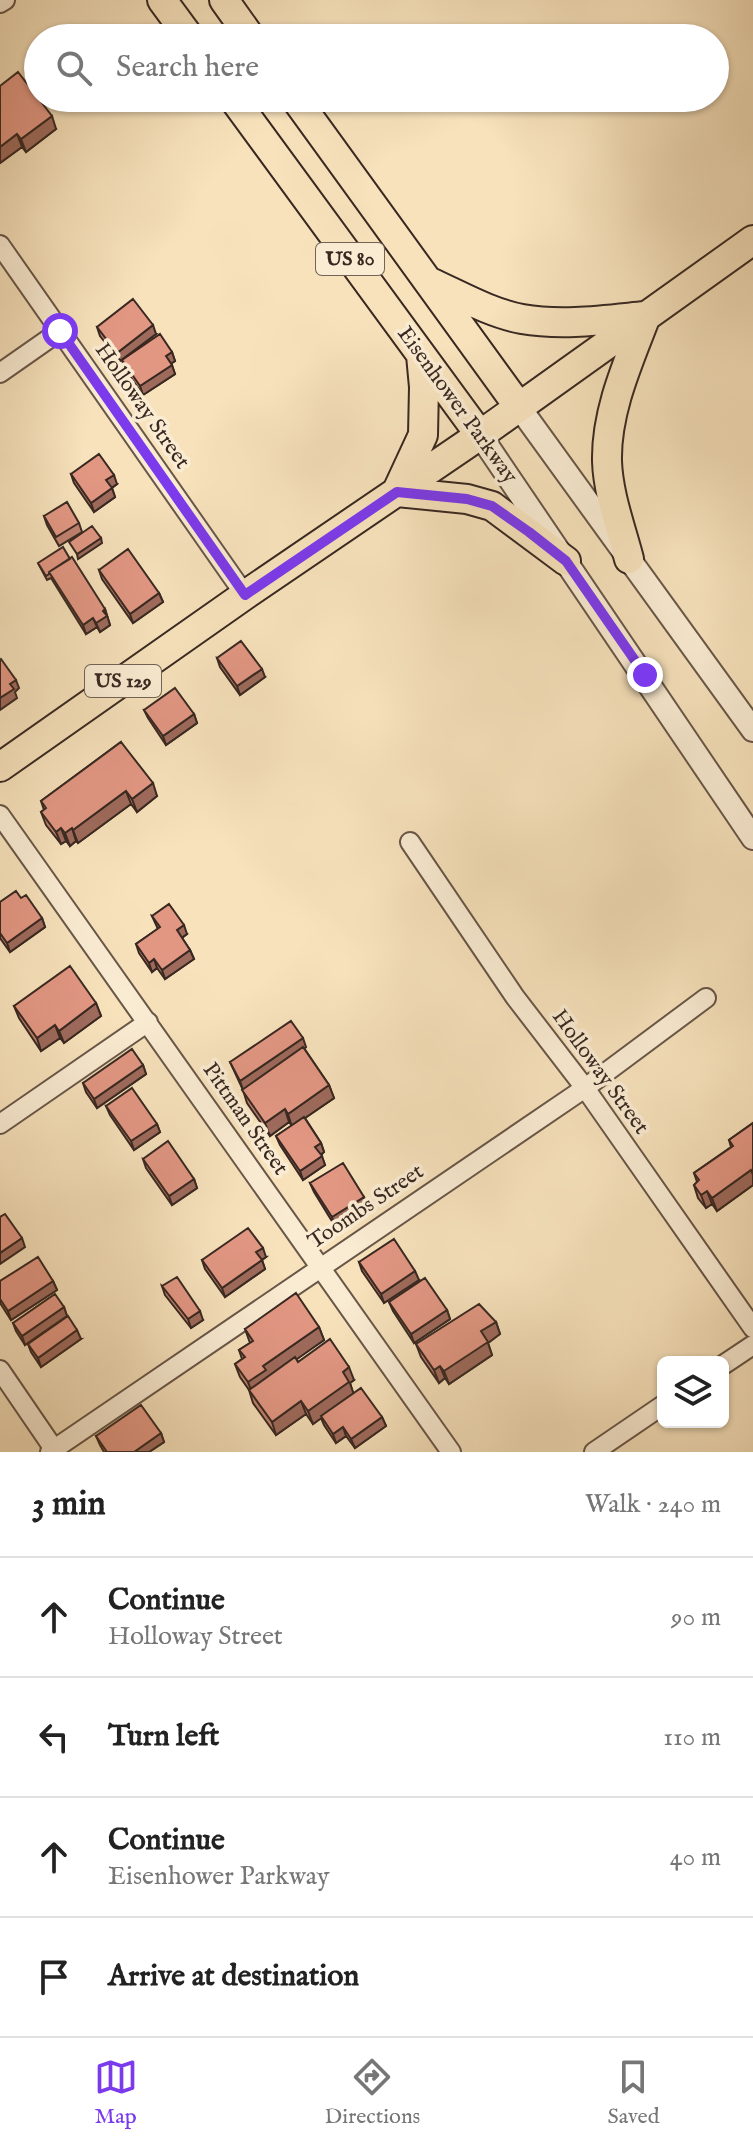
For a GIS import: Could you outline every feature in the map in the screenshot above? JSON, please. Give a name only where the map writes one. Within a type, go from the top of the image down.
[{"type":"main road","points":[[162,0],[180,24]]},
{"type":"main road","points":[[224,0],[241,24]]},
{"type":"main road","name":"Eisenhower Parkway","points":[[243,112],[480,435]]},
{"type":"main road","name":"US 80","points":[[305,112],[428,282]]},
{"type":"main road","points":[[480,435],[753,240]]},
{"type":"main road","points":[[428,282],[521,319],[580,322],[646,316]]},
{"type":"main road","points":[[428,282],[519,407]]},
{"type":"main road","points":[[629,559],[607,463],[609,424],[646,316]]},
{"type":"main road","points":[[420,354],[424,387],[423,435],[397,492],[467,499],[492,506],[566,561]]},
{"type":"main road","name":"US 129","points":[[0,767],[480,435]]},
{"type":"street","name":"Holloway Street","points":[[0,245],[245,595]]},
{"type":"street","points":[[0,373],[60,331]]},
{"type":"street","points":[[519,407],[753,730]]},
{"type":"street","name":"Eisenhower Parkway","points":[[480,435],[753,838]]},
{"type":"street","name":"Pittman Street","points":[[0,815],[451,1452]]},
{"type":"street","name":"Holloway Street","points":[[410,842],[515,997],[585,1088],[753,1328]]},
{"type":"street","name":"Toombs Street","points":[[54,1451],[585,1088],[706,998]]},
{"type":"street","points":[[0,1124],[148,1022]]},
{"type":"street","points":[[729,1361],[753,1345]]},
{"type":"street","points":[[0,1370],[54,1451]]},
{"type":"street","points":[[594,1452],[657,1409]]},
{"type":"building","points":[[18,72],[24,80],[24,112],[49,112],[52,116],[21,139],[17,134],[0,147],[0,86]]},
{"type":"building","points":[[133,299],[153,325],[117,353],[97,327]]},
{"type":"building","points":[[160,334],[172,352],[166,356],[172,365],[140,386],[122,360]]},
{"type":"building","points":[[99,454],[114,475],[106,480],[112,488],[91,503],[71,474]]},
{"type":"building","points":[[67,502],[79,523],[56,537],[44,516]]},
{"type":"building","points":[[92,526],[101,538],[77,554],[69,542]]},
{"type":"building","points":[[63,547],[70,559],[46,576],[38,563]]},
{"type":"building","points":[[128,549],[159,593],[130,614],[99,570]]},
{"type":"building","points":[[72,557],[105,609],[103,611],[107,616],[96,623],[93,618],[83,625],[49,572]]},
{"type":"building","points":[[241,641],[262,669],[237,686],[217,658]]},
{"type":"building","points":[[0,660],[16,680],[10,684],[14,689],[0,698]]},
{"type":"building","points":[[175,688],[194,714],[163,736],[144,710]]},
{"type":"building","points":[[121,742],[153,783],[132,799],[126,791],[73,830],[65,833],[61,828],[56,832],[41,812],[46,808],[41,801]]},
{"type":"building","points":[[16,891],[21,898],[26,895],[42,918],[7,943],[0,933],[0,902]]},
{"type":"building","points":[[169,904],[184,925],[177,930],[190,950],[162,970],[154,959],[149,963],[136,944],[160,927],[152,916]]},
{"type":"building","points":[[70,966],[96,1003],[59,1031],[55,1025],[37,1038],[14,1006]]},
{"type":"building","points":[[291,1021],[303,1038],[240,1081],[230,1062]]},
{"type":"building","points":[[303,1047],[329,1085],[288,1114],[285,1109],[265,1123],[242,1090]]},
{"type":"building","points":[[132,1049],[143,1065],[94,1099],[83,1083]]},
{"type":"building","points":[[132,1088],[157,1124],[131,1141],[106,1106]]},
{"type":"building","points":[[304,1117],[321,1143],[315,1147],[322,1156],[300,1171],[276,1136]]},
{"type":"building","points":[[753,1123],[753,1173],[751,1170],[712,1198],[707,1191],[701,1195],[694,1185],[699,1180],[694,1173],[733,1146],[729,1140]]},
{"type":"building","points":[[168,1141],[194,1179],[169,1196],[143,1159]]},
{"type":"building","points":[[343,1163],[364,1197],[332,1217],[310,1183]]},
{"type":"building","points":[[5,1214],[22,1238],[0,1253],[0,1217]]},
{"type":"building","points":[[248,1228],[263,1248],[256,1252],[262,1260],[222,1288],[202,1260]]},
{"type":"building","points":[[394,1239],[415,1271],[381,1294],[359,1262]]},
{"type":"building","points":[[38,1257],[53,1281],[8,1311],[0,1299],[0,1281]]},
{"type":"building","points":[[177,1277],[200,1311],[188,1319],[162,1286]]},
{"type":"building","points":[[425,1278],[447,1310],[411,1334],[389,1302]]},
{"type":"building","points":[[296,1293],[319,1327],[263,1366],[266,1370],[248,1382],[235,1364],[245,1357],[239,1350],[253,1341],[245,1329]]},
{"type":"building","points":[[55,1294],[64,1307],[22,1336],[13,1323]]},
{"type":"building","points":[[479,1304],[496,1322],[481,1331],[488,1342],[444,1371],[440,1366],[434,1370],[416,1344]]},
{"type":"building","points":[[68,1316],[77,1330],[38,1358],[28,1344]]},
{"type":"building","points":[[330,1339],[349,1367],[343,1372],[349,1382],[308,1411],[301,1401],[272,1422],[249,1390],[295,1357],[298,1362]]},
{"type":"building","points":[[361,1388],[382,1417],[351,1439],[343,1427],[333,1434],[321,1416]]},
{"type":"building","points":[[141,1405],[161,1433],[134,1452],[107,1452],[96,1436]]},
{"type":"route","points":[[60,331],[245,595],[397,492],[467,499],[492,506],[566,561],[645,675]]}]
